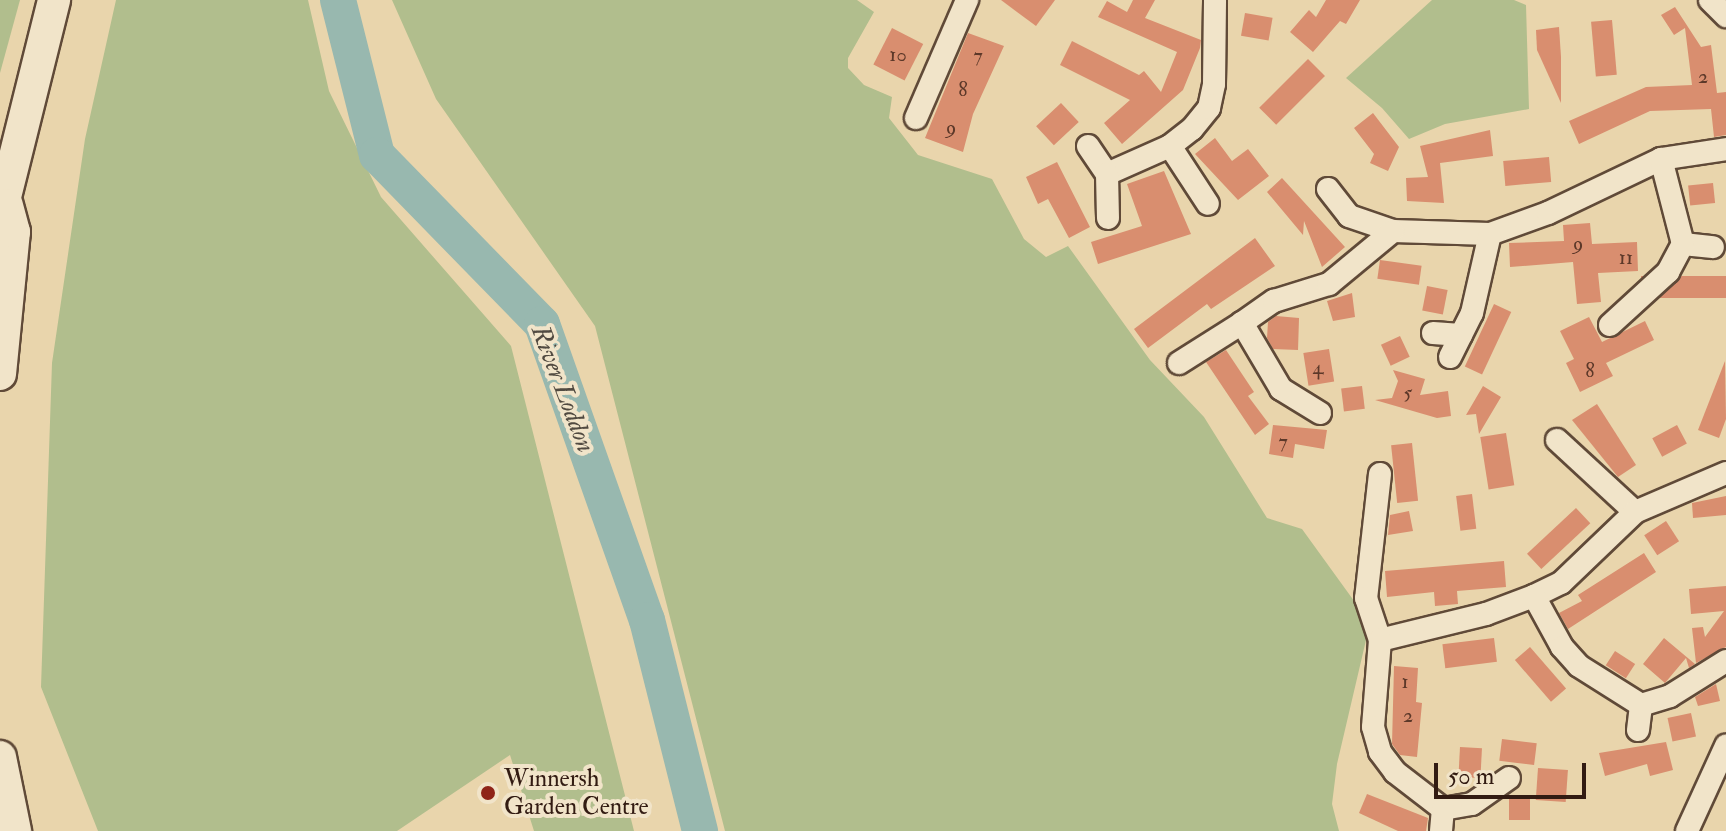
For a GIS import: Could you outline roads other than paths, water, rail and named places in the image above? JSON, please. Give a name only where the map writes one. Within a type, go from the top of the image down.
[{"type":"main road","points":[[0,374],[14,232],[3,211],[54,0]]},
{"type":"main road","points":[[0,757],[15,831]]},
{"type":"street","points":[[916,118],[967,0]]},
{"type":"street","points":[[1107,174],[1170,146],[1209,108],[1214,84],[1215,0]]},
{"type":"street","points":[[1710,0],[1726,16]]},
{"type":"street","points":[[1088,146],[1107,174],[1108,218]]},
{"type":"street","points":[[1170,146],[1208,204]]},
{"type":"street","points":[[1328,189],[1349,216],[1393,231],[1490,234],[1548,213],[1661,159],[1726,149]]},
{"type":"street","points":[[1610,325],[1668,272],[1683,244],[1661,159]]},
{"type":"street","points":[[1179,363],[1274,301],[1329,284],[1393,231]]},
{"type":"street","points":[[1450,357],[1483,278],[1490,234]]},
{"type":"street","points":[[1683,244],[1713,247]]},
{"type":"street","points":[[1242,323],[1281,389],[1320,413]]},
{"type":"street","points":[[1433,333],[1461,335]]},
{"type":"street","points":[[1557,440],[1635,512]]},
{"type":"street","points":[[1380,640],[1486,614],[1534,596],[1573,573],[1635,512],[1726,473]]},
{"type":"street","points":[[1380,474],[1366,598],[1380,640],[1371,705],[1380,752],[1442,820],[1509,778]]},
{"type":"street","points":[[1534,596],[1562,647],[1579,666],[1641,705],[1670,696],[1726,661]]},
{"type":"street","points":[[1638,730],[1641,705]]},
{"type":"street","points":[[1687,831],[1726,746]]},
{"type":"waterway","name":"River Loddon","points":[[338,0],[377,155],[542,324],[647,620],[700,831]]},
{"type":"place","name":"Winnersh Garden Centre","points":[[488,793]]}]
